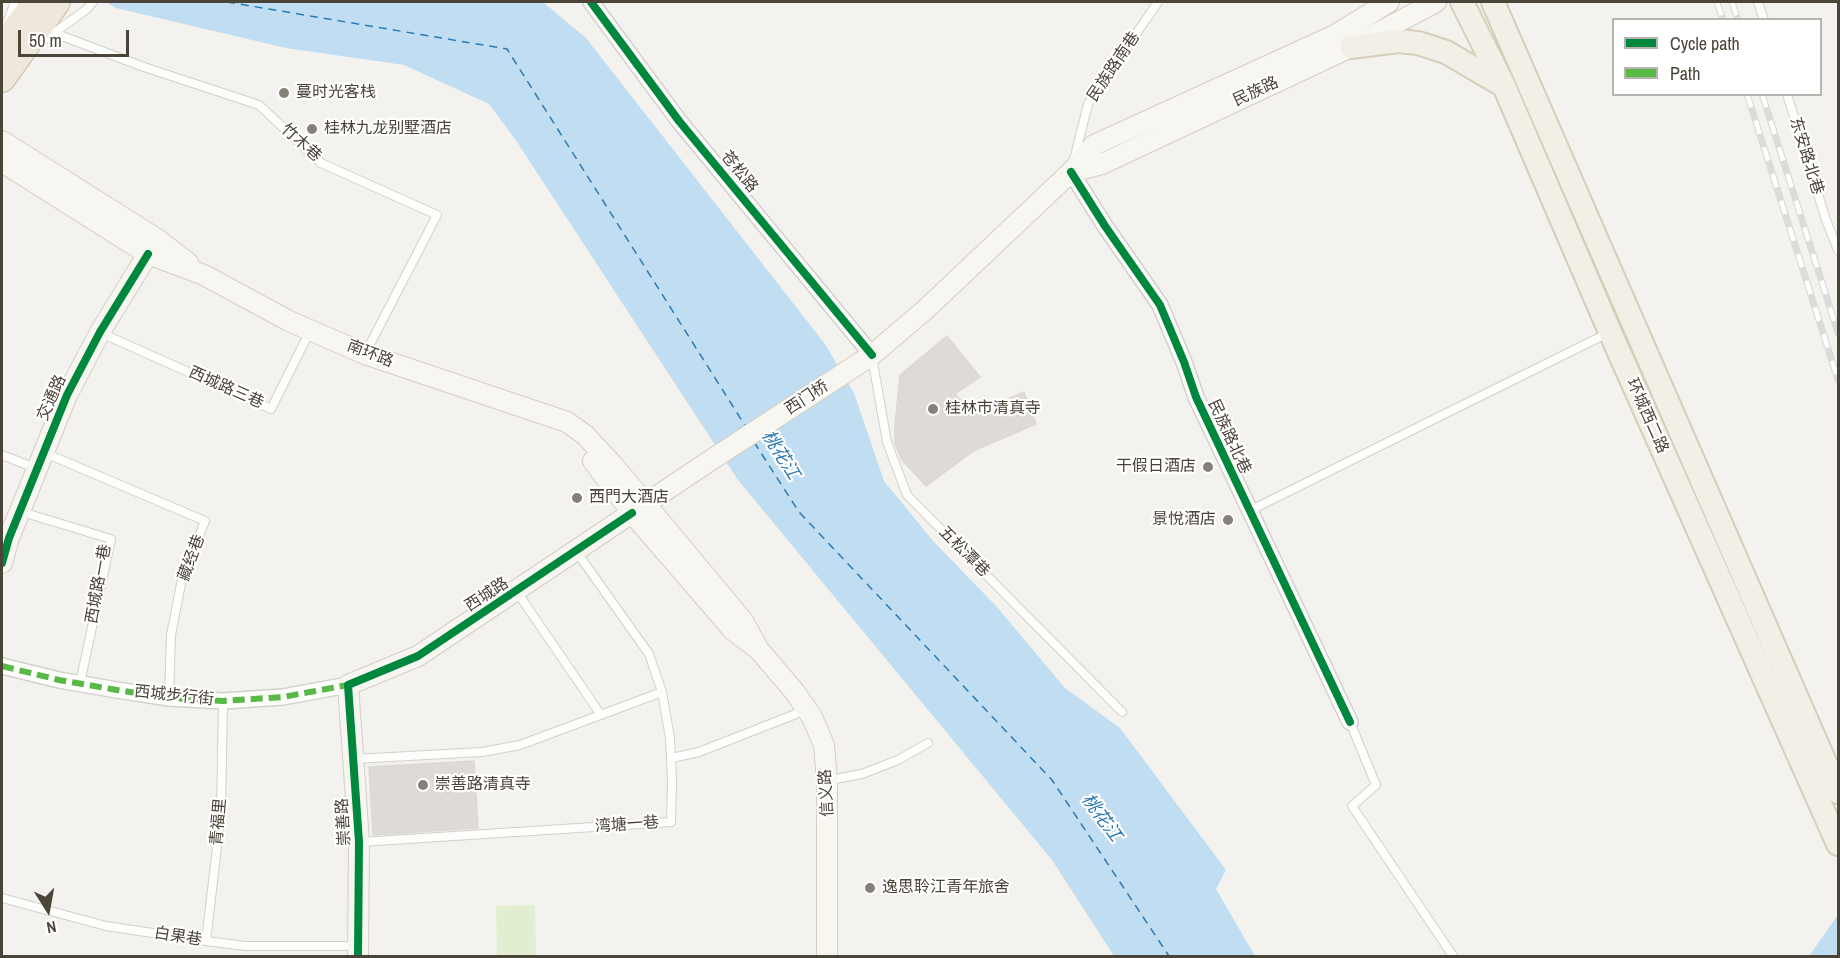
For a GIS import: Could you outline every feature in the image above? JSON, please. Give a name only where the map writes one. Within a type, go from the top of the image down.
[{"type":"highway","points":[[5,63],[37,2]]},
{"type":"highway","points":[[5,63],[57,2]]},
{"type":"main road","name":"民族路","points":[[872,355],[926,309],[1071,172],[1094,145],[1335,34],[1389,2]]},
{"type":"main road","name":"民族路","points":[[1071,172],[1102,164],[1351,47],[1436,2]]},
{"type":"main road","name":"环城西二路","points":[[1462,2],[1504,86],[1610,332],[1830,782]]},
{"type":"main road","name":"环城西二路","points":[[1493,2],[1830,782],[1836,837]]},
{"type":"main road","points":[[1351,47],[1398,41],[1418,43],[1446,52],[1504,86]]},
{"type":"main road","name":"南环路","points":[[2,141],[158,239],[204,275]]},
{"type":"main road","name":"南环路","points":[[2,162],[148,254],[204,275],[289,321],[365,354],[543,413],[584,451],[743,621],[759,650]]},
{"type":"main road","name":"交通路","points":[[2,563],[20,511],[67,395],[99,332],[148,254]]},
{"type":"main road","name":"西门桥","points":[[711,460],[872,355]]},
{"type":"main road","name":"西城路","points":[[348,685],[418,656],[711,460]]},
{"type":"main road","name":"信义路","points":[[759,650],[807,709],[824,745],[827,781],[827,957]]},
{"type":"main road","name":"崇善路","points":[[348,685],[359,842],[358,951]]},
{"type":"street","name":"苍松路","points":[[591,2],[679,121],[872,355]]},
{"type":"street","name":"民族路北巷","points":[[1071,172],[1160,305],[1184,362],[1196,398],[1350,722]]},
{"type":"street","name":"西城步行街","points":[[2,666],[80,683],[169,698],[223,701],[283,697],[348,685]]},
{"type":"lane","points":[[2,39],[15,2]]},
{"type":"lane","points":[[5,63],[54,33],[93,2]]},
{"type":"lane","name":"民族路南巷","points":[[1071,172],[1088,104],[1158,2]]},
{"type":"lane","points":[[1758,2],[1763,18]]},
{"type":"lane","name":"竹木巷","points":[[54,33],[144,67],[259,105],[321,163],[436,215],[365,354]]},
{"type":"lane","name":"东安路北巷","points":[[1788,96],[1826,220],[1839,250]]},
{"type":"lane","name":"西城路三巷","points":[[99,332],[272,409],[310,330]]},
{"type":"lane","points":[[1250,511],[1610,332]]},
{"type":"lane","name":"五松潭巷","points":[[872,355],[886,442],[907,495],[1122,712]]},
{"type":"lane","points":[[2,455],[40,461]]},
{"type":"lane","name":"藏经巷","points":[[40,461],[205,521],[182,579],[171,635],[169,698]]},
{"type":"lane","name":"西城路一巷","points":[[20,511],[111,539],[80,683]]},
{"type":"lane","name":"湾塘一巷","points":[[359,842],[671,822],[672,758],[662,692],[649,654],[576,551]]},
{"type":"lane","points":[[516,592],[601,715]]},
{"type":"lane","points":[[354,759],[482,752],[520,745],[662,692]]},
{"type":"lane","name":"青福里","points":[[206,941],[221,813],[223,701]]},
{"type":"lane","points":[[672,758],[699,752],[807,709]]},
{"type":"lane","points":[[1350,722],[1376,785],[1352,806],[1453,957]]},
{"type":"lane","points":[[827,781],[862,774],[898,760],[928,744]]},
{"type":"lane","name":"白果巷","points":[[2,898],[106,926],[206,941],[245,946],[358,951]]},
{"type":"green space","points":[[535,905],[536,956],[497,956],[496,906]]},
{"type":"water","name":"桃花江","points":[[106,2],[543,2],[586,38],[825,344],[854,393],[884,481],[934,542],[996,606],[1065,688],[1120,728],[1226,870],[1216,889],[1255,956],[1114,956],[1052,860],[738,480],[515,139],[489,104],[404,65],[286,48],[116,8]]},
{"type":"water","points":[[1838,915],[1838,956],[1809,956]]},
{"type":"building","name":"桂林市清真寺","points":[[947,336],[980,377],[955,394],[974,414],[1024,392],[1036,424],[975,450],[926,486],[902,460],[895,444],[900,375]]},
{"type":"building","name":"崇善路清真寺","points":[[474,761],[478,828],[373,835],[369,767]]},
{"type":"ferry route","points":[[227,2],[507,49],[746,427]]},
{"type":"ferry route","points":[[754,442],[799,512],[1052,780],[1169,956]]},
{"type":"railway","points":[[1717,2],[1722,18]]},
{"type":"railway","points":[[1732,2],[1737,18]]},
{"type":"railway","points":[[1748,96],[1838,380]]},
{"type":"railway","points":[[1763,96],[1838,333]]},
{"type":"marked path","points":[[2,666],[59,680],[117,690],[169,698],[223,701],[283,697],[348,685]]},
{"type":"cycle path","points":[[591,2],[679,121],[872,355]]},
{"type":"cycle path","points":[[1071,172],[1160,305],[1196,397],[1350,722]]},
{"type":"cycle path","points":[[2,563],[9,538],[67,395],[100,332],[148,254]]},
{"type":"cycle path","points":[[358,956],[359,842],[348,685],[418,656],[632,513]]},
{"type":"place","name":"蔓时光客栈","points":[[284,93]]},
{"type":"place","name":"桂林九龙别墅酒店","points":[[312,129]]},
{"type":"place","name":"桂林市清真寺","points":[[933,409]]},
{"type":"place","name":"干假日酒店","points":[[1208,467]]},
{"type":"place","name":"西門大酒店","points":[[577,498]]},
{"type":"place","name":"景悅酒店","points":[[1228,520]]},
{"type":"place","name":"崇善路清真寺","points":[[423,785]]},
{"type":"place","name":"逸思聆江青年旅舍","points":[[870,888]]}]
